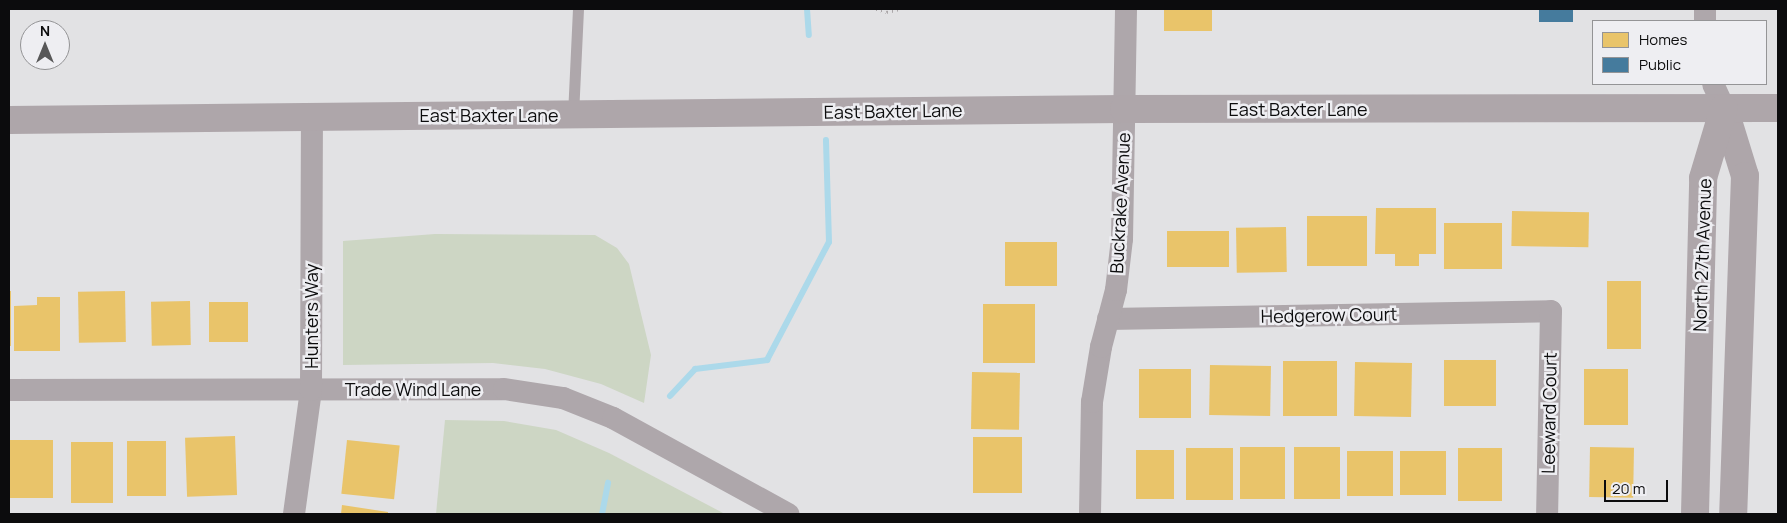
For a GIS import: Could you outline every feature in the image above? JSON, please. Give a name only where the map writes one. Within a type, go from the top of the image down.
[{"type":"main road","name":"East Baxter Lane","points":[[9,120],[1124,109],[1718,96],[1778,108]]},
{"type":"main road","name":"North 27th Avenue","points":[[1695,514],[1702,178],[1718,96]]},
{"type":"main road","points":[[1718,96],[1745,176],[1733,514]]},
{"type":"street","name":"Buckrake Avenue","points":[[1090,514],[1092,402],[1122,239],[1126,9]]},
{"type":"street","name":"Hunters Way","points":[[294,514],[311,390],[312,116]]},
{"type":"street","name":"Hedgerow Court","points":[[1108,318],[1551,311]]},
{"type":"street","name":"Leeward Court","points":[[1547,514],[1551,311]]},
{"type":"street","name":"Trade Wind Lane","points":[[9,390],[504,389],[563,398],[613,418],[788,514]]},
{"type":"lane","points":[[573,115],[578,9]]},
{"type":"path","points":[[876,9],[887,12],[900,9]]},
{"type":"green space","points":[[435,234],[595,235],[617,248],[629,264],[651,355],[644,403],[601,384],[545,369],[493,363],[343,365],[343,241]]},
{"type":"green space","points":[[445,420],[504,421],[556,430],[609,453],[725,514],[436,514]]},
{"type":"building: Homes","points":[[1164,9],[1212,9],[1212,31],[1164,31]]},
{"type":"building: Homes","points":[[1376,208],[1436,208],[1436,254],[1419,254],[1419,266],[1395,266],[1395,254],[1375,254]]},
{"type":"building: Homes","points":[[1512,211],[1589,212],[1588,247],[1511,246]]},
{"type":"building: Homes","points":[[1307,216],[1367,216],[1367,266],[1307,266]]},
{"type":"building: Homes","points":[[1444,223],[1502,223],[1502,269],[1444,269]]},
{"type":"building: Homes","points":[[1286,227],[1287,272],[1237,273],[1236,228]]},
{"type":"building: Homes","points":[[1167,231],[1229,231],[1229,267],[1167,267]]},
{"type":"building: Homes","points":[[1005,242],[1057,242],[1057,286],[1005,286]]},
{"type":"building: Homes","points":[[1607,281],[1641,281],[1641,349],[1607,349]]},
{"type":"building: Homes","points":[[9,291],[11,291],[11,346],[9,346]]},
{"type":"building: Homes","points":[[125,291],[126,342],[79,343],[78,292]]},
{"type":"building: Homes","points":[[37,297],[60,297],[60,351],[14,351],[14,306],[37,305]]},
{"type":"building: Homes","points":[[190,301],[191,345],[152,346],[151,302]]},
{"type":"building: Homes","points":[[209,302],[248,302],[248,342],[209,342]]},
{"type":"building: Homes","points":[[983,304],[1035,304],[1035,363],[983,363]]},
{"type":"building: Homes","points":[[1444,360],[1496,360],[1496,406],[1444,406]]},
{"type":"building: Homes","points":[[1283,361],[1337,361],[1337,416],[1283,416]]},
{"type":"building: Homes","points":[[1355,362],[1412,363],[1411,417],[1354,416]]},
{"type":"building: Homes","points":[[1210,365],[1271,366],[1270,416],[1209,415]]},
{"type":"building: Homes","points":[[1139,369],[1191,369],[1191,418],[1139,418]]},
{"type":"building: Homes","points":[[1584,369],[1628,369],[1628,425],[1584,425]]},
{"type":"building: Homes","points":[[972,372],[1020,373],[1019,430],[971,429]]},
{"type":"building: Homes","points":[[235,436],[237,495],[187,497],[185,438]]},
{"type":"building: Homes","points":[[973,437],[1022,437],[1022,493],[973,493]]},
{"type":"building: Homes","points":[[9,440],[53,440],[53,498],[9,498]]},
{"type":"building: Homes","points":[[347,440],[400,446],[394,499],[341,494]]},
{"type":"building: Homes","points":[[127,441],[166,441],[166,496],[127,496]]},
{"type":"building: Homes","points":[[71,442],[113,442],[113,503],[71,503]]},
{"type":"building: Homes","points":[[1240,447],[1285,447],[1285,499],[1240,499]]},
{"type":"building: Homes","points":[[1294,447],[1340,447],[1340,499],[1294,499]]},
{"type":"building: Homes","points":[[1590,447],[1634,448],[1633,498],[1589,497]]},
{"type":"building: Homes","points":[[1186,448],[1233,448],[1233,500],[1186,500]]},
{"type":"building: Homes","points":[[1458,448],[1502,448],[1502,501],[1458,501]]},
{"type":"building: Homes","points":[[1136,450],[1174,450],[1174,499],[1136,499]]},
{"type":"building: Homes","points":[[1347,451],[1393,451],[1393,496],[1347,496]]},
{"type":"building: Homes","points":[[1400,451],[1446,451],[1446,495],[1400,495]]},
{"type":"building: Homes","points":[[342,505],[388,512],[388,514],[341,514]]},
{"type":"building: Public","points":[[1539,9],[1573,9],[1573,22],[1539,22]]},
{"type":"waterway","points":[[807,9],[809,35]]},
{"type":"waterway","points":[[670,396],[695,369],[767,360],[829,242],[826,140]]},
{"type":"waterway","points":[[602,514],[608,483]]}]
